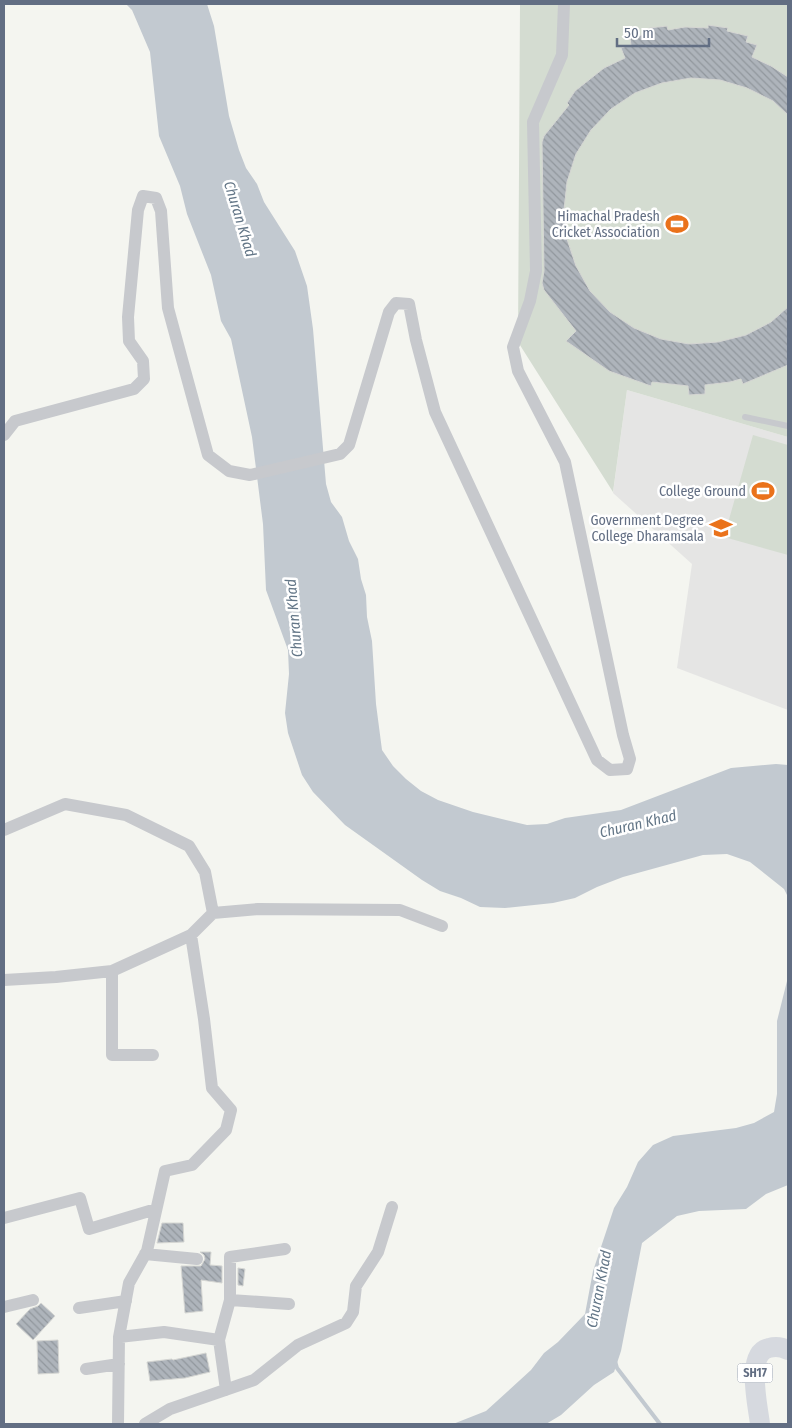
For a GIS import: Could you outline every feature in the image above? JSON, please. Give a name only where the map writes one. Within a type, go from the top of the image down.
[{"type":"main road","name":"SH17","points":[[760,1424],[755,1380],[758,1355],[761,1351],[772,1347],[783,1347],[788,1350]]},
{"type":"street","points":[[4,435],[15,421],[134,389],[144,379],[143,361],[129,341],[128,318],[138,210],[143,196],[156,198],[162,210],[168,308],[208,455],[229,471],[250,475],[340,454],[349,445],[389,312],[396,303],[409,304],[416,340],[435,412],[597,760],[610,770],[627,769],[630,759],[623,735],[565,462],[518,371],[513,347],[530,300],[536,271],[533,122],[562,55],[564,4]]},
{"type":"street","points":[[4,830],[65,804],[126,815],[189,846],[205,872],[213,913]]},
{"type":"street","points":[[4,980],[112,971],[190,935],[213,913],[258,909],[400,910],[442,926]]},
{"type":"street","points":[[118,1424],[119,1337],[129,1283],[145,1254],[165,1172],[192,1165],[226,1130],[231,1110],[212,1088],[204,1019],[190,935]]},
{"type":"street","points":[[112,971],[112,1056],[153,1055]]},
{"type":"street","points":[[4,1218],[80,1198],[89,1229],[156,1209]]},
{"type":"street","points":[[145,1424],[170,1410],[254,1380],[298,1345],[346,1323],[353,1312],[356,1286],[378,1252],[392,1207]]},
{"type":"street","points":[[226,1390],[219,1340],[230,1300],[230,1257],[285,1249]]},
{"type":"street","points":[[145,1254],[197,1259]]},
{"type":"street","points":[[4,1307],[33,1300]]},
{"type":"street","points":[[230,1300],[289,1304]]},
{"type":"street","points":[[79,1308],[126,1302]]},
{"type":"street","points":[[119,1337],[164,1332],[219,1340]]},
{"type":"street","points":[[86,1369],[119,1364]]},
{"type":"lane","points":[[745,417],[788,426]]},
{"type":"shaded area","points":[[520,4],[788,4],[788,437],[627,390],[613,492],[518,342]]},
{"type":"shaded area","name":"Government Degree College Dharamsala","points":[[627,390],[788,437],[788,710],[677,668],[692,564],[613,493]]},
{"type":"shaded area","name":"College Ground","points":[[753,435],[788,445],[788,555],[724,537]]},
{"type":"water","name":"Churan Khad","points":[[126,4],[207,4],[214,26],[229,116],[239,150],[264,202],[295,251],[307,286],[313,329],[326,484],[331,502],[342,517],[349,541],[358,559],[366,595],[367,617],[372,641],[376,704],[382,750],[393,766],[421,791],[438,800],[473,812],[527,825],[547,824],[565,818],[621,810],[731,768],[776,764],[788,765],[788,897],[784,889],[750,862],[727,854],[703,855],[623,877],[575,898],[553,903],[505,908],[480,907],[440,891],[422,880],[345,825],[313,792],[302,775],[288,733],[285,713],[289,674],[288,650],[266,590],[263,524],[252,437],[231,339],[221,321],[211,275],[187,214],[180,186],[159,136],[150,52],[132,10]]},
{"type":"water","name":"Churan Khad","points":[[788,977],[788,1185],[766,1194],[746,1209],[699,1211],[677,1216],[642,1243],[621,1351],[614,1372],[594,1385],[561,1415],[546,1424],[453,1424],[486,1411],[531,1370],[544,1353],[558,1342],[585,1314],[593,1271],[614,1208],[627,1187],[638,1162],[653,1145],[673,1136],[736,1128],[754,1123],[774,1112],[777,1094],[777,1021]]},
{"type":"building","points":[[708,25],[728,28],[727,31],[748,36],[746,42],[757,45],[752,57],[788,77],[788,115],[773,101],[747,88],[720,80],[691,78],[662,83],[635,93],[611,109],[591,130],[576,154],[567,182],[564,210],[567,239],[576,266],[590,291],[610,312],[634,328],[661,339],[689,344],[718,342],[746,335],[771,322],[788,307],[788,365],[743,384],[741,379],[705,385],[705,394],[689,395],[688,386],[652,382],[651,386],[609,371],[566,341],[576,331],[544,290],[542,283],[544,271],[542,142],[544,136],[569,105],[567,103],[575,91],[604,68],[625,58],[621,48],[631,45],[630,38],[649,33],[649,28],[667,26],[668,30],[685,27],[708,28]]},
{"type":"building","points":[[162,1223],[183,1223],[184,1242],[157,1243]]},
{"type":"building","points":[[200,1252],[211,1252],[210,1265],[222,1266],[222,1283],[201,1280],[203,1311],[185,1313],[181,1266],[201,1266],[205,1259],[204,1255]]},
{"type":"building","points":[[238,1268],[245,1269],[243,1286],[238,1285]]},
{"type":"building","points":[[41,1303],[55,1316],[33,1340],[16,1324],[30,1309]]},
{"type":"building","points":[[58,1340],[59,1373],[38,1374],[37,1341]]},
{"type":"building","points":[[206,1353],[210,1372],[185,1378],[150,1381],[147,1362],[173,1360]]},
{"type":"waterway","points":[[615,1361],[617,1368],[660,1424]]},
{"type":"place","name":"Himachal Pradesh Cricket Association","points":[[677,224]]},
{"type":"place","name":"College Ground","points":[[763,491]]},
{"type":"place","name":"Government Degree College Dharamsala","points":[[721,528]]}]
